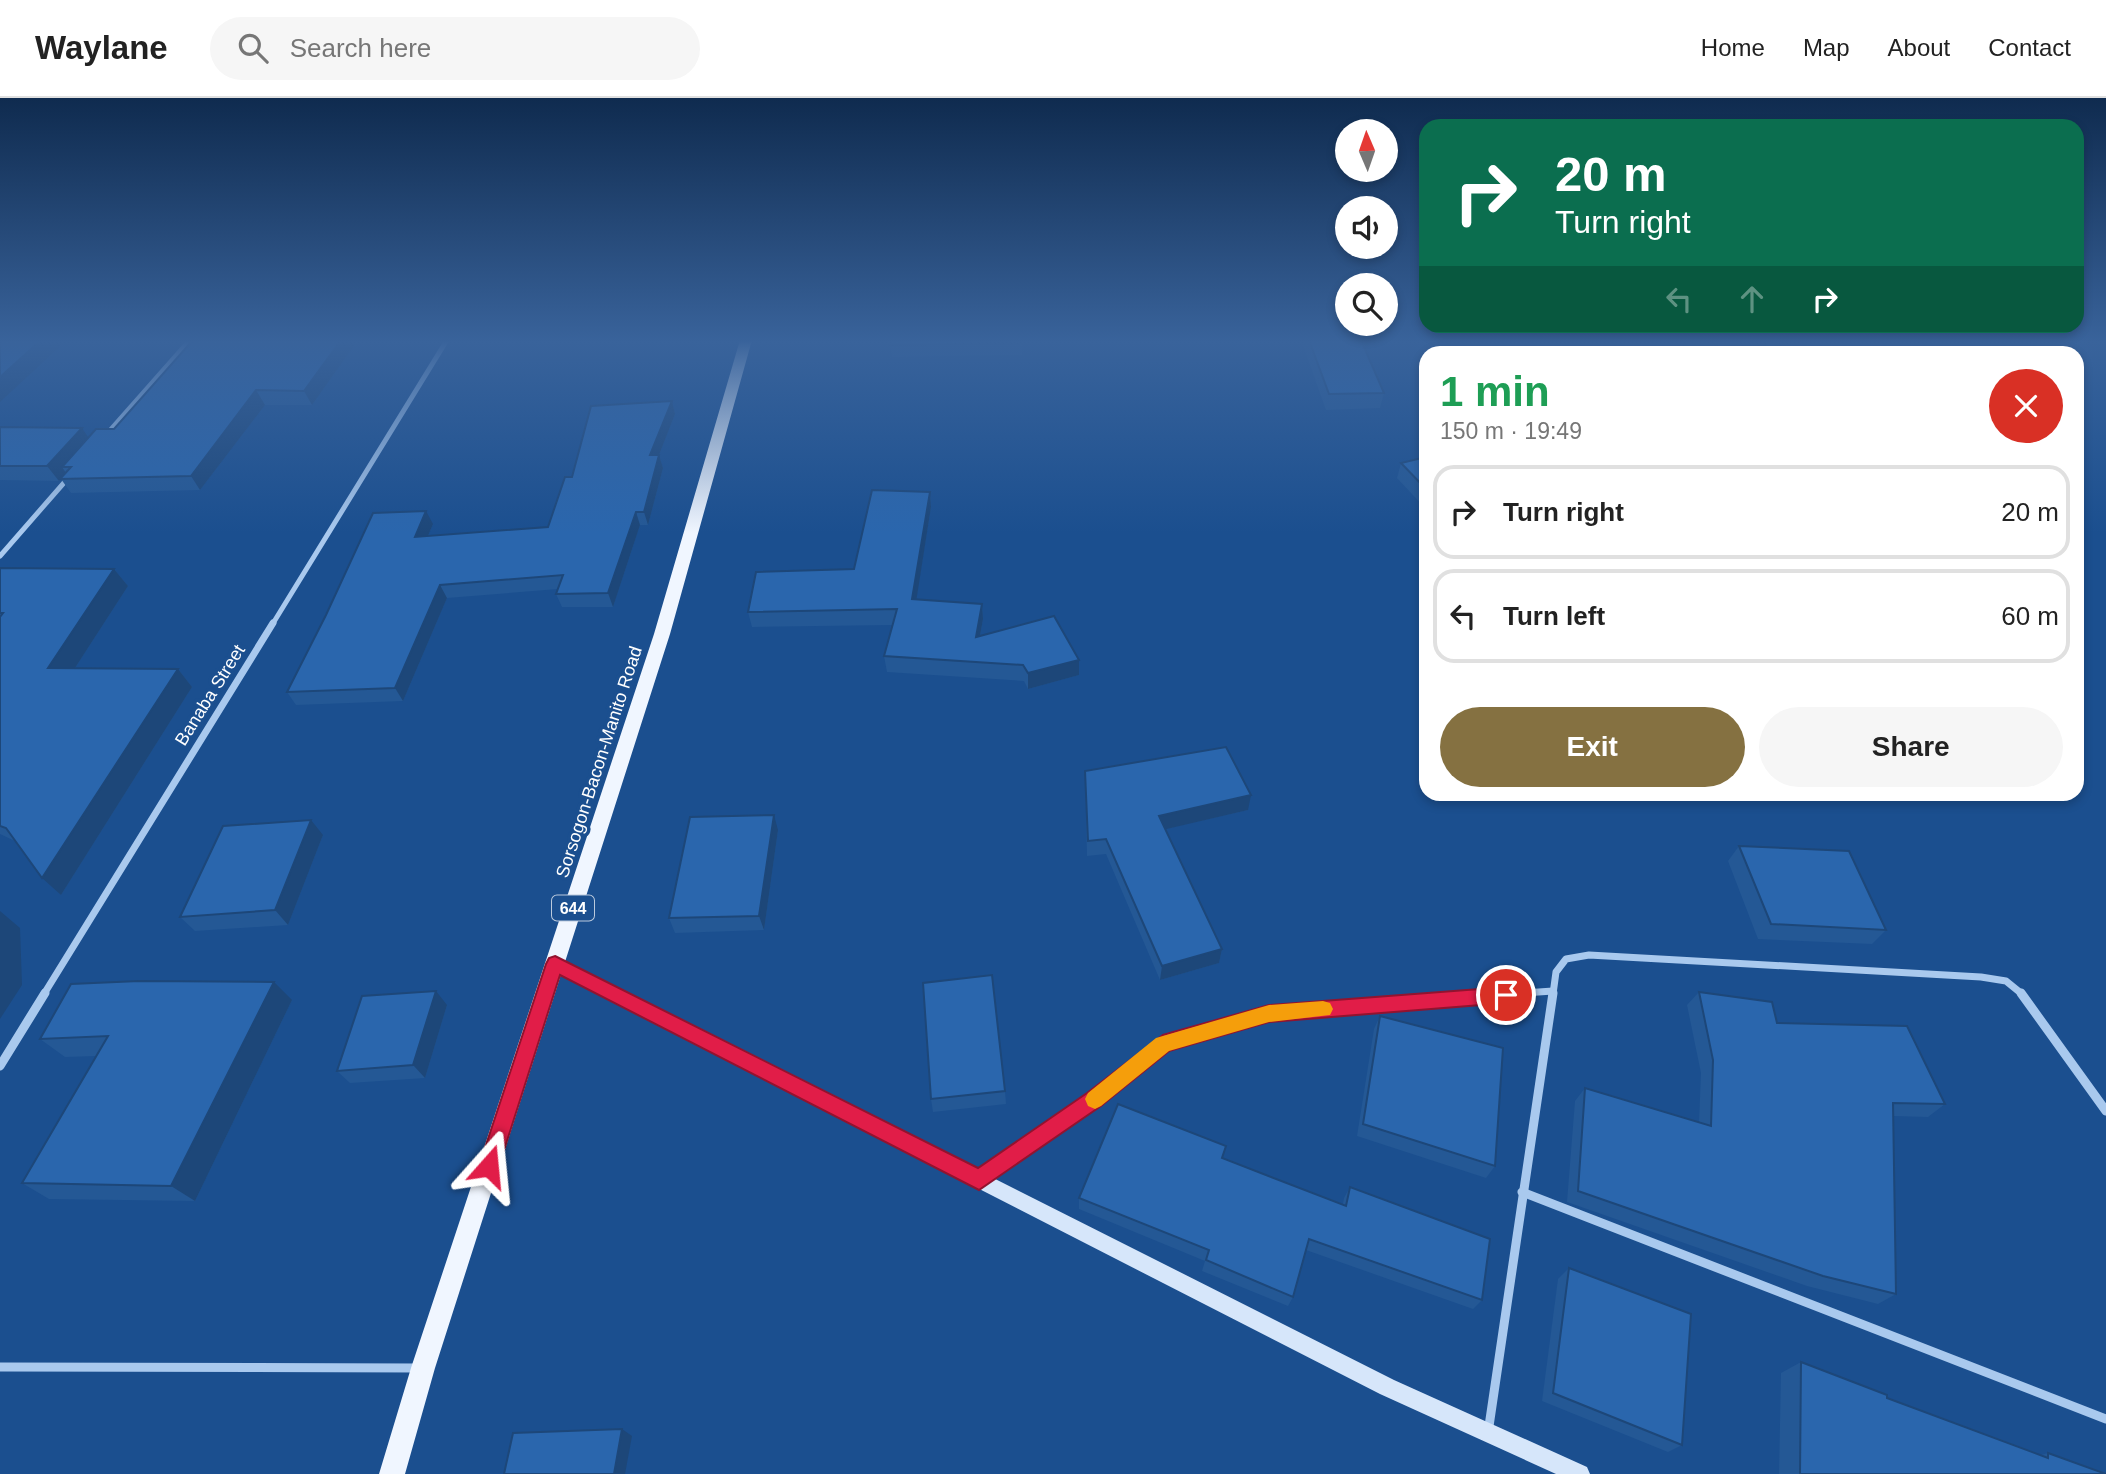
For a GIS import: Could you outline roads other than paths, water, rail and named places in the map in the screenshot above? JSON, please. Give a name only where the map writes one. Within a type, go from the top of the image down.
[{"type":"main road","name":"Sorsogon-Bacon-Manito Road","points":[[393,1474],[423,1368],[662,634],[728,404]]},
{"type":"street","points":[[100,443],[134,404]]},
{"type":"street","name":"Banaba Street","points":[[0,1066],[407,404]]},
{"type":"street","points":[[0,556],[72,474]]},
{"type":"street","points":[[1488,1433],[1556,972],[1566,959],[1589,955],[1981,977],[2006,981],[2021,993],[2106,1111]]},
{"type":"street","points":[[555,964],[1387,1387],[1580,1474]]},
{"type":"street","points":[[979,1180],[1094,1100],[1163,1044],[1269,1013],[1553,991]]},
{"type":"street","points":[[1522,1192],[2106,1419]]},
{"type":"street","points":[[0,1367],[423,1368]]}]
